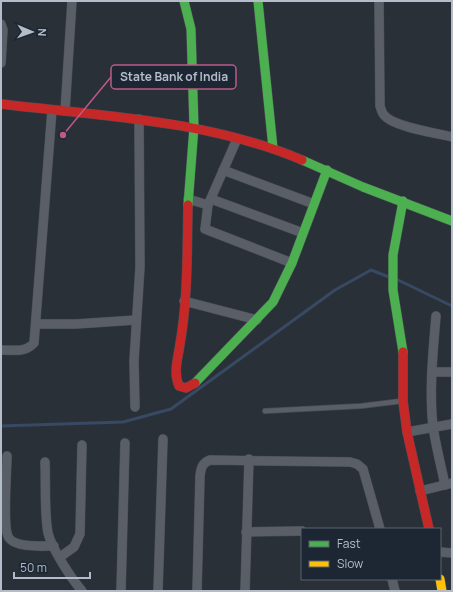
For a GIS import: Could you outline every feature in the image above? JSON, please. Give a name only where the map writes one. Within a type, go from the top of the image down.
[{"type":"street","points":[[65,111],[72,1]]},
{"type":"street","points":[[184,1],[191,29],[194,127],[188,199],[182,334],[175,378],[179,386],[186,388],[194,386],[273,302],[292,263],[327,170]]},
{"type":"street","points":[[258,1],[273,148]]},
{"type":"street","points":[[379,1],[380,106],[384,115],[391,121],[452,137]]},
{"type":"street","points":[[1,24],[3,30],[1,63]]},
{"type":"street","points":[[1,104],[139,119],[194,127],[273,148],[327,170],[363,187],[452,221]]},
{"type":"street","points":[[1,350],[22,351],[29,348],[34,343],[52,110]]},
{"type":"street","points":[[135,407],[134,361],[140,266],[139,119]]},
{"type":"street","points":[[237,139],[210,202],[204,224],[205,229],[208,232],[292,263]]},
{"type":"street","points":[[223,170],[314,204]]},
{"type":"street","points":[[188,199],[210,202],[303,233]]},
{"type":"street","points":[[402,201],[393,255],[393,290],[403,351],[403,401],[407,432],[429,528]]},
{"type":"street","points":[[184,301],[257,320]]},
{"type":"street","points":[[420,491],[448,484],[433,427],[432,372],[436,316]]},
{"type":"street","points":[[36,324],[76,324],[136,320]]},
{"type":"street","points":[[432,372],[452,372]]},
{"type":"street","points":[[407,432],[452,424]]},
{"type":"street","points":[[158,591],[163,439]]},
{"type":"street","points":[[120,591],[125,443]]},
{"type":"street","points":[[60,556],[74,547],[80,534],[82,445]]},
{"type":"street","points":[[7,456],[3,501],[6,531],[9,538],[14,542],[28,546],[54,546]]},
{"type":"street","points":[[198,591],[200,476],[204,462],[210,460],[249,459],[350,462],[357,464],[363,469],[380,528]]},
{"type":"street","points":[[245,591],[249,459]]},
{"type":"street","points":[[45,462],[46,520],[48,534],[82,591]]},
{"type":"street","points":[[246,532],[301,531]]},
{"type":"street","points":[[441,552],[452,553]]},
{"type":"street","points":[[392,580],[395,591]]},
{"type":"street","points":[[440,580],[442,591]]},
{"type":"lane","points":[[265,411],[361,406],[403,401]]},
{"type":"waterway","points":[[1,426],[123,422],[171,409],[335,290],[371,270],[389,277]]},
{"type":"waterway","points":[[396,279],[452,306]]},
{"type":"traffic: fast","points":[[184,1],[191,29],[194,127],[188,205]]},
{"type":"traffic: fast","points":[[258,1],[273,148]]},
{"type":"traffic: fast","points":[[302,160],[363,187],[452,221]]},
{"type":"traffic: fast","points":[[195,383],[273,302],[292,263],[327,170]]},
{"type":"traffic: fast","points":[[403,201],[393,255],[393,290],[403,352]]},
{"type":"traffic: slow","points":[[440,580],[442,591]]},
{"type":"traffic: jam","points":[[1,104],[116,116],[192,128],[230,136],[302,160]]},
{"type":"traffic: jam","points":[[188,205],[186,292],[183,327],[176,365],[176,376],[179,386],[186,388],[195,383]]},
{"type":"traffic: jam","points":[[403,352],[403,401],[407,432],[429,528]]},
{"type":"place","name":"State Bank of India","points":[[63,135]]}]
